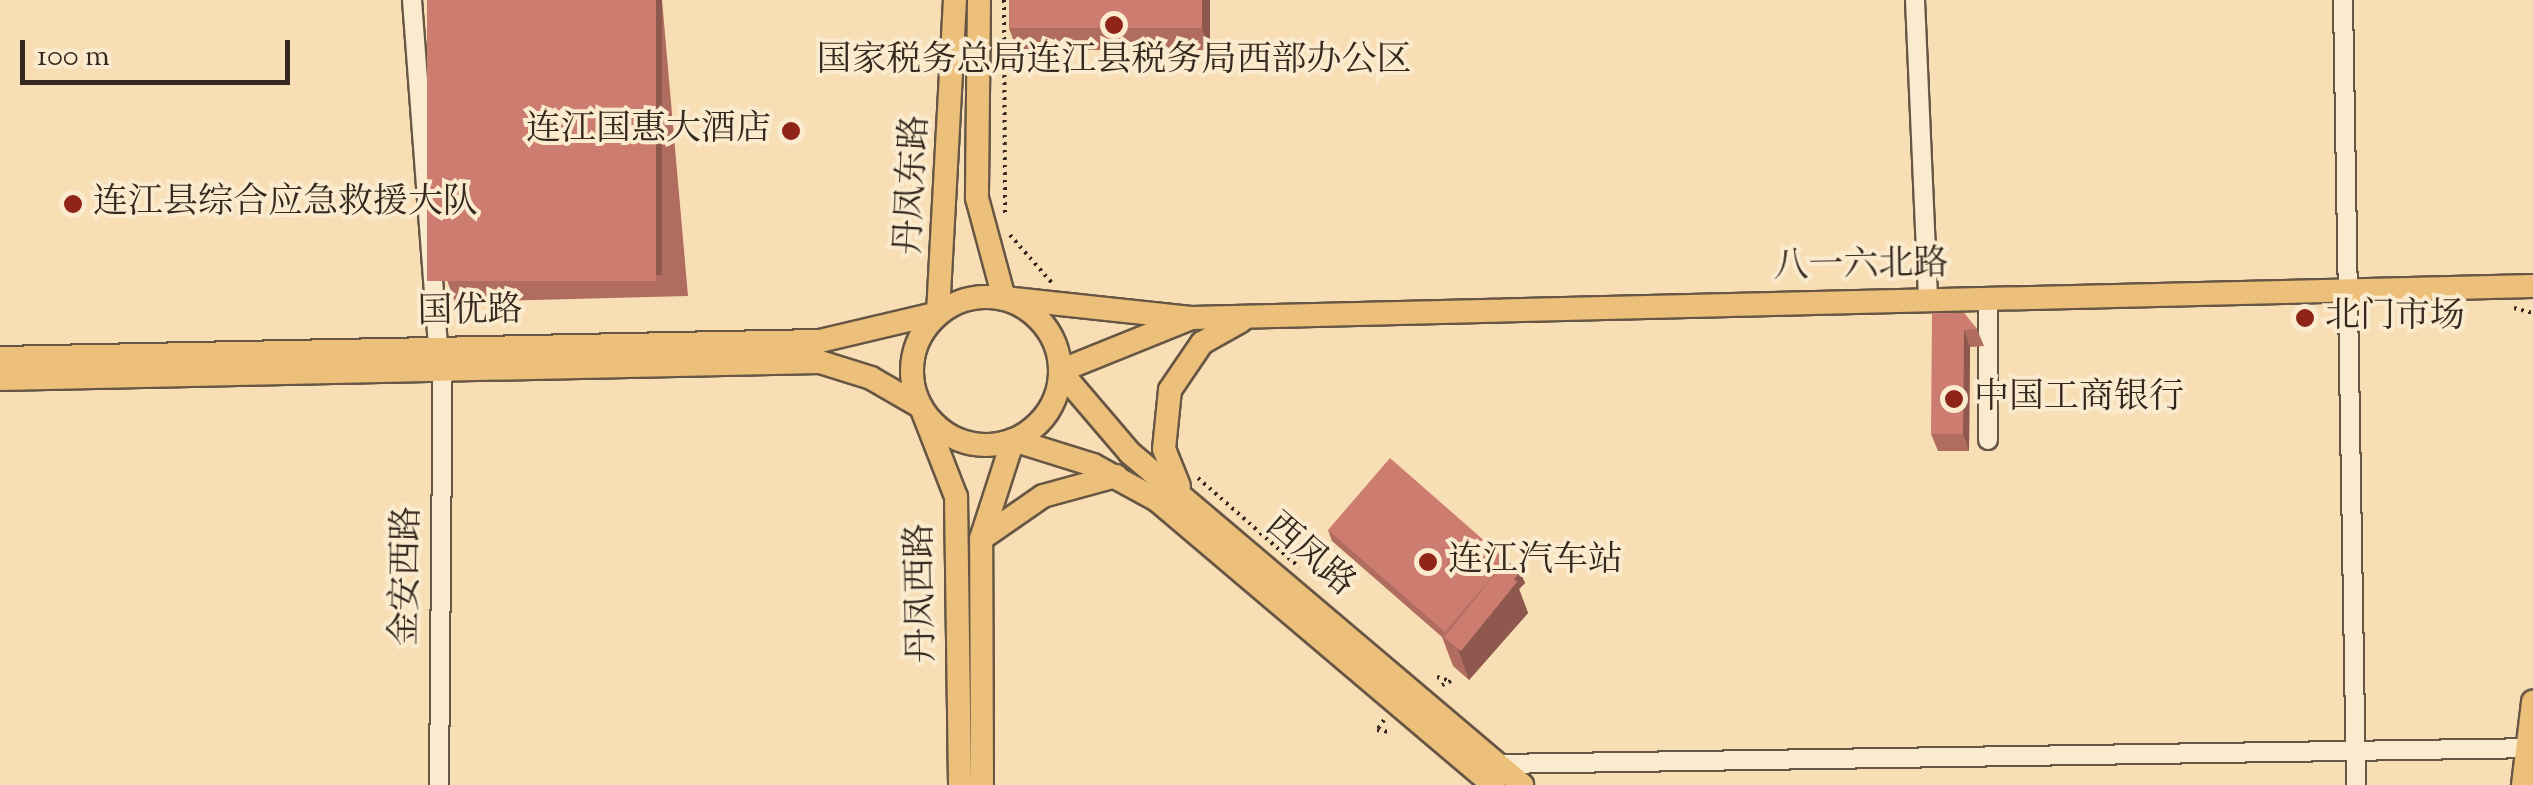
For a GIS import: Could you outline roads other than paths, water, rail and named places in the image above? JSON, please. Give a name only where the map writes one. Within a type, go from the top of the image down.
[{"type":"main road","name":"丹凤东路","points":[[938,313],[948,255],[955,0]]},
{"type":"main road","name":"丹凤东路","points":[[979,0],[978,198],[1004,298]]},
{"type":"main road","name":"八一六北路","points":[[1004,298],[1190,318],[2533,286]]},
{"type":"main road","points":[[981,296],[1004,298],[1050,333],[1060,371],[1042,420],[1013,440],[950,437],[920,408],[911,368],[938,313],[981,296]]},
{"type":"main road","name":"国优路","points":[[0,379],[820,341],[938,313]]},
{"type":"main road","points":[[1190,486],[1164,449],[1170,390],[1202,343],[1259,316]]},
{"type":"main road","name":"八一六北路","points":[[1060,371],[1190,318]]},
{"type":"main road","name":"国优路","points":[[0,358],[820,362],[920,408]]},
{"type":"main road","name":"西凤路","points":[[1060,371],[1114,438],[1190,486],[1495,774]]},
{"type":"main road","name":"丹凤西路","points":[[920,408],[956,497],[960,785]]},
{"type":"main road","name":"西凤路","points":[[1013,440],[1117,476],[1194,528],[1495,774],[1522,785]]},
{"type":"main road","name":"丹凤西路","points":[[982,785],[981,538],[1013,440]]},
{"type":"main road","points":[[981,538],[1044,496],[1117,476]]},
{"type":"main road","points":[[2523,785],[2533,702]]},
{"type":"street","name":"金安西路","points":[[412,0],[440,358],[439,785]]},
{"type":"street","points":[[1914,0],[1928,300]]},
{"type":"street","points":[[2343,0],[2360,750],[2356,785]]},
{"type":"street","points":[[1988,298],[1988,440]]},
{"type":"street","points":[[1495,774],[2530,748]]},
{"type":"place","name":"国家税务总局连江县税务局西部办公区","points":[[1114,25]]},
{"type":"place","name":"连江国惠大酒店","points":[[791,131]]},
{"type":"place","name":"连江县综合应急救援大队","points":[[73,204]]},
{"type":"place","name":"北门市场","points":[[2305,318]]},
{"type":"place","name":"中国工商银行","points":[[1954,399]]},
{"type":"place","name":"连江汽车站","points":[[1428,562]]}]
